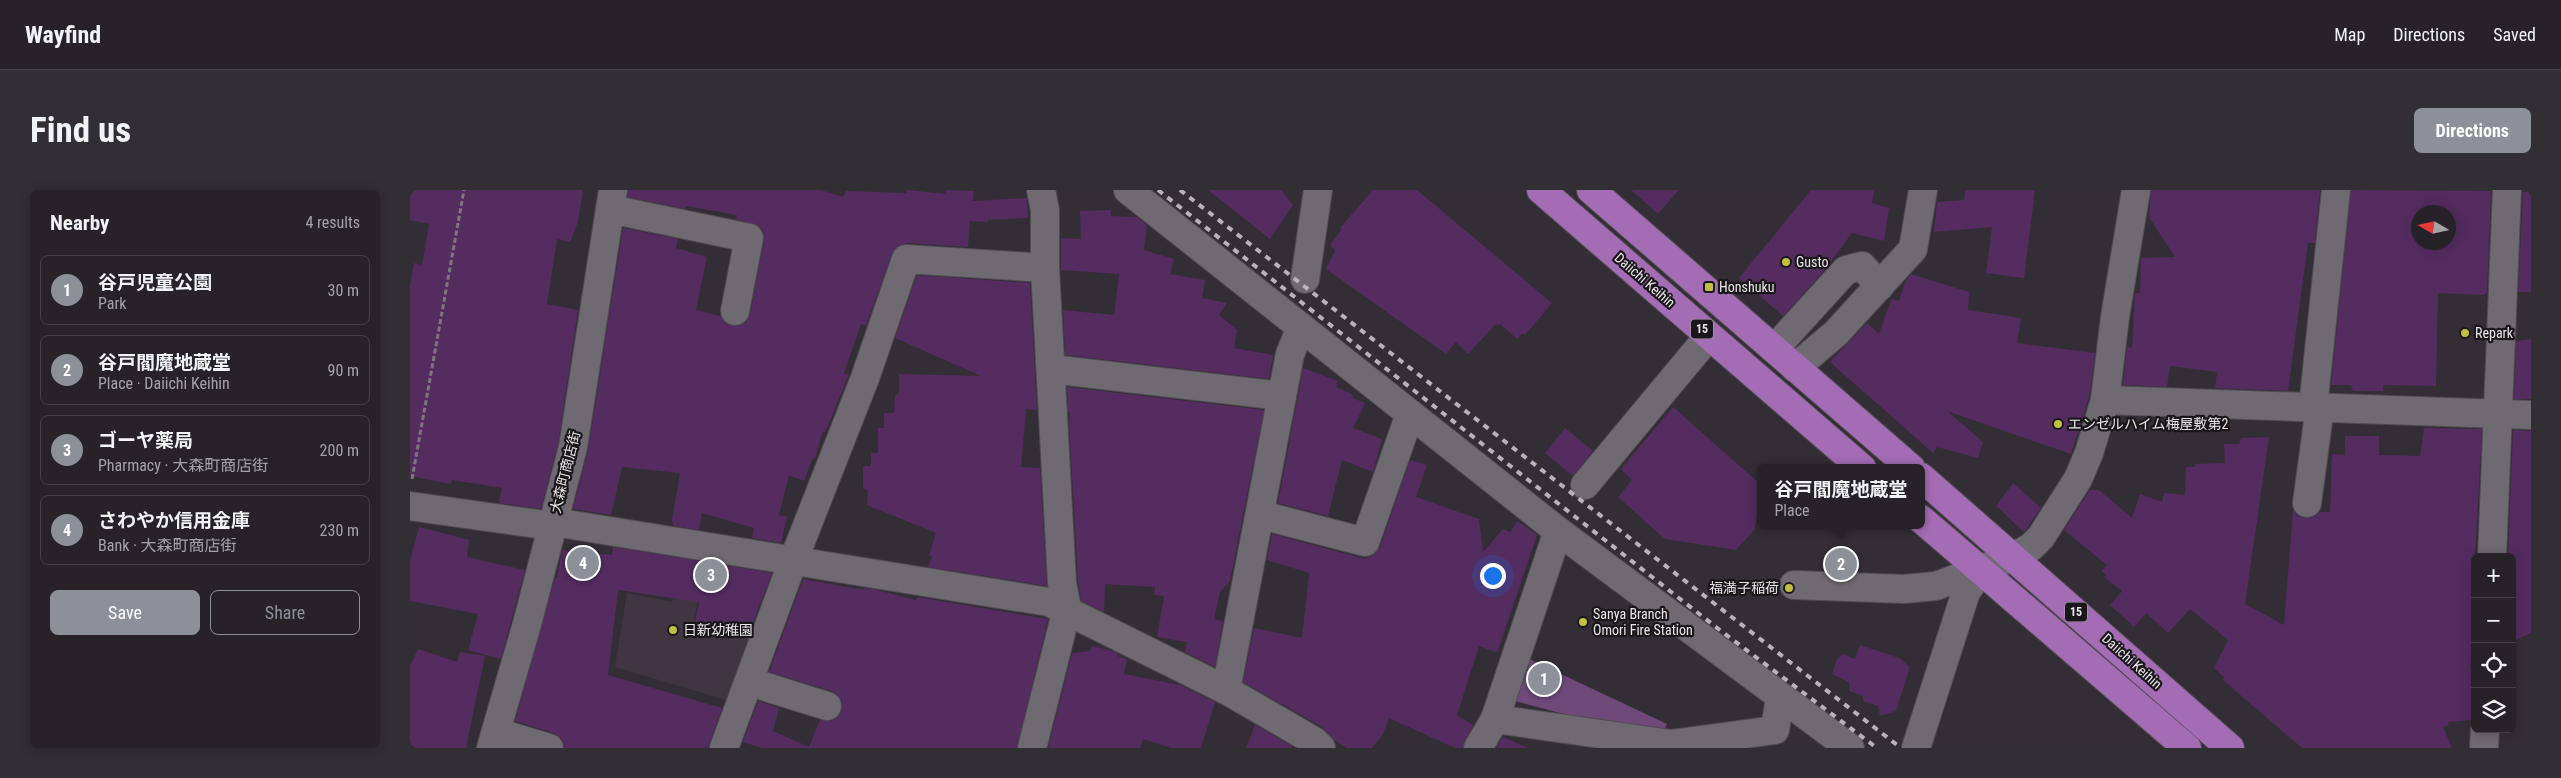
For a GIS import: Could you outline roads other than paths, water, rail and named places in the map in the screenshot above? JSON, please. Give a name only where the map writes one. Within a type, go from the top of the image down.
[{"type":"highway","name":"Daiichi Keihin","points":[[1542,190],[1857,464]]},
{"type":"highway","name":"15","points":[[1591,190],[1905,464]]},
{"type":"highway","name":"Daiichi Keihin","points":[[1925,480],[2230,748]]},
{"type":"highway","name":"15","points":[[1925,522],[2187,748]]},
{"type":"street","points":[[1032,748],[1067,609],[1062,583],[1045,268],[1045,210],[1041,190]]},
{"type":"street","points":[[1128,190],[1558,531],[1850,748]]},
{"type":"street","points":[[1305,279],[1318,190]]},
{"type":"street","points":[[1795,368],[1836,333],[1913,249],[1923,190]]},
{"type":"street","points":[[1794,585],[1904,589],[1936,586],[2013,557],[2031,547],[2041,537],[2078,479],[2089,453],[2105,400],[2115,318],[2136,190]]},
{"type":"street","points":[[2307,503],[2336,190]]},
{"type":"street","points":[[2492,553],[2507,190]]},
{"type":"street","points":[[611,199],[749,238],[735,311]]},
{"type":"street","name":"大森町商店街","points":[[493,740],[527,624],[573,447],[611,199]]},
{"type":"street","points":[[724,748],[865,378],[906,259],[1045,268]]},
{"type":"street","points":[[1774,349],[1846,270],[1862,266],[1880,286]]},
{"type":"street","points":[[1226,690],[1261,515],[1290,354],[1301,327]]},
{"type":"street","points":[[1585,485],[1709,336]]},
{"type":"street","points":[[1051,369],[1282,396]]},
{"type":"street","points":[[2105,400],[2531,415]]},
{"type":"street","points":[[1261,515],[1366,542],[1410,414]]},
{"type":"street","points":[[411,493],[552,526],[560,523],[1049,602],[1067,609],[1226,690],[1314,741],[1321,748]]},
{"type":"street","points":[[1478,748],[1495,719],[1558,531]]},
{"type":"street","points":[[1916,748],[1966,592],[1981,570]]},
{"type":"street","points":[[750,682],[826,706]]},
{"type":"street","points":[[1495,719],[1670,746],[1775,730],[1780,697]]},
{"type":"street","points":[[2484,748],[2485,733]]},
{"type":"street","points":[[493,740],[549,748]]},
{"type":"railway","points":[[1158,190],[1721,631],[1877,748]]},
{"type":"railway","points":[[1180,190],[1901,748]]},
{"type":"place","name":"Gusto","points":[[1786,262]]},
{"type":"place","name":"Honshuku","points":[[1709,287]]},
{"type":"place","name":"Repark","points":[[2465,333]]},
{"type":"place","name":"エンゼルハイム梅屋敷第2","points":[[2058,424]]},
{"type":"place","name":"さわやか信用金庫","points":[[583,563]]},
{"type":"place","name":"谷戸閻魔地蔵堂","points":[[1841,564]]},
{"type":"place","name":"ゴーヤ薬局","points":[[711,575]]},
{"type":"place","name":"福満子稲荷","points":[[1789,588]]},
{"type":"place","name":"Sanya Branch Omori Fire Station","points":[[1583,622]]},
{"type":"place","name":"日新幼稚園","points":[[673,630]]},
{"type":"place","name":"谷戸児童公園","points":[[1544,679]]}]
